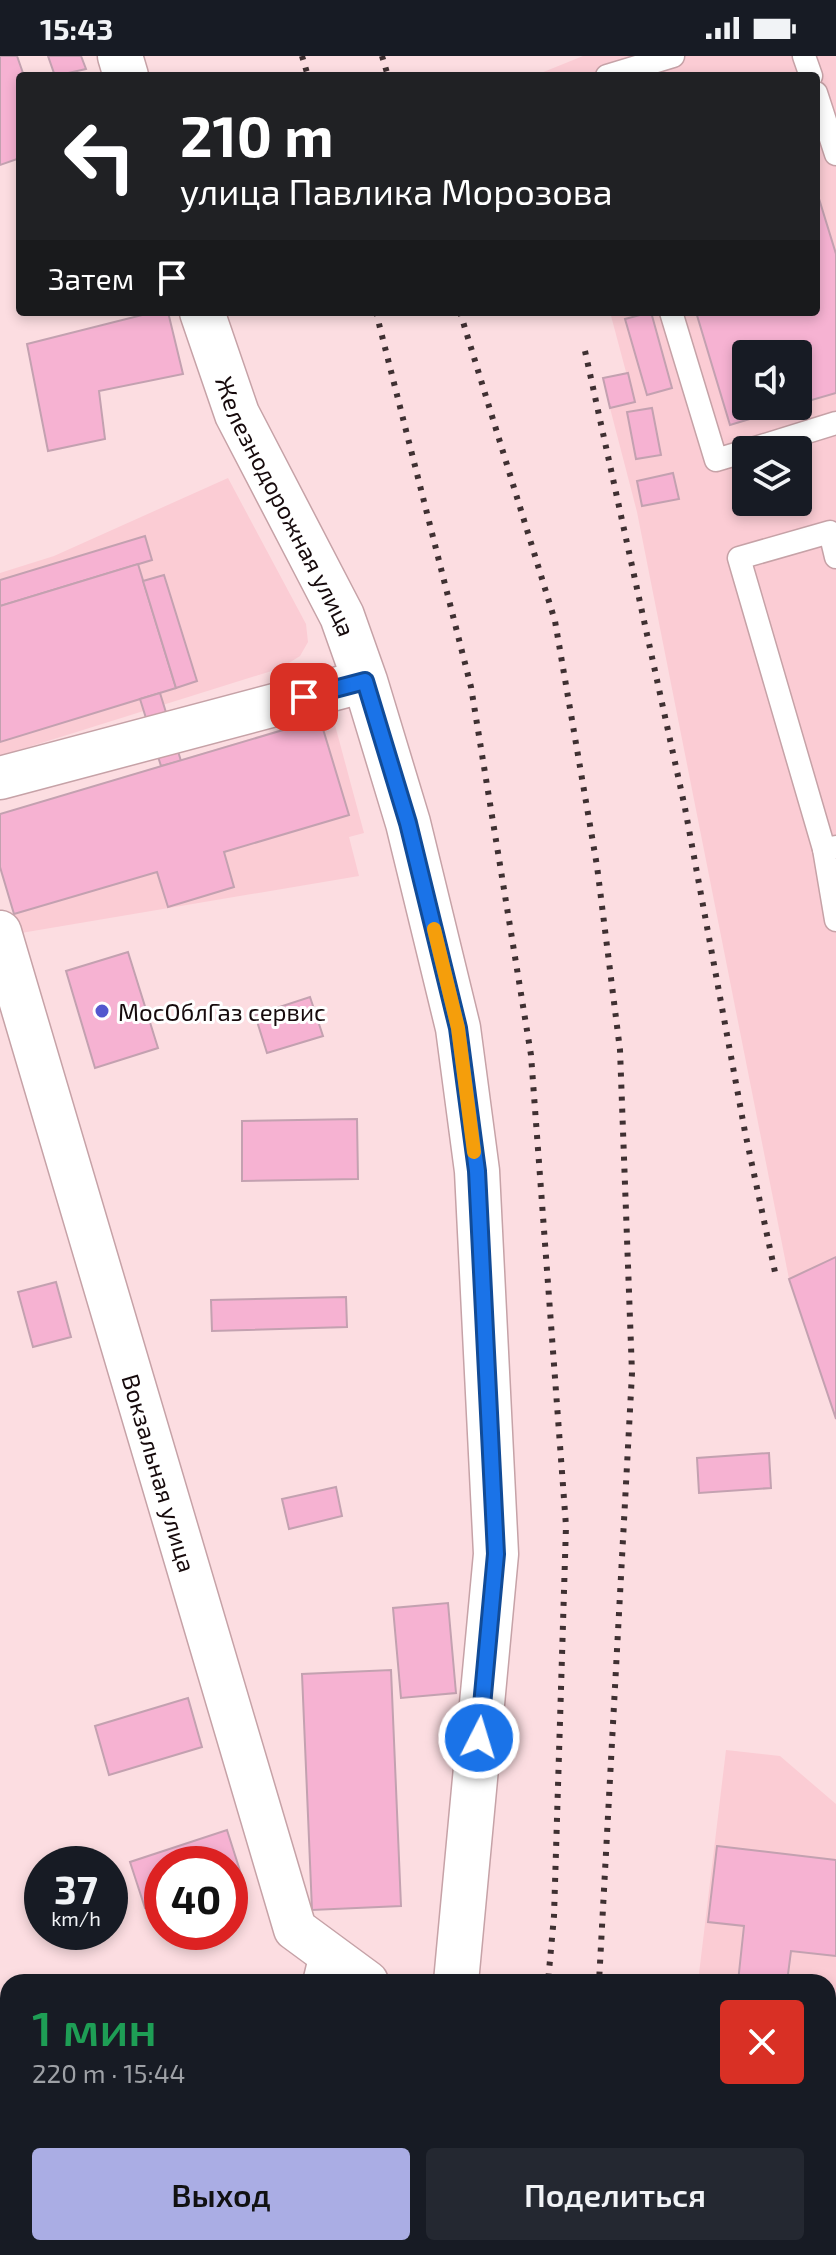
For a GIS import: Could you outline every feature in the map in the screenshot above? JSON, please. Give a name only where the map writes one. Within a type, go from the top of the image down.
[{"type":"street","name":"Железнодорожная улица","points":[[203,316],[237,414],[342,616],[408,823],[458,1028],[477,1171],[496,1554],[457,1974]]},
{"type":"street","points":[[0,778],[365,681]]},
{"type":"street","name":"Вокзальная улица","points":[[0,932],[295,1929],[318,1966],[342,1974]]},
{"type":"lane","points":[[620,72],[673,56]]},
{"type":"lane","points":[[820,105],[836,154]]},
{"type":"lane","points":[[672,316],[716,460],[732,455]]},
{"type":"lane","points":[[793,436],[836,423]]},
{"type":"lane","points":[[836,557],[830,532],[739,558],[830,848],[836,920]]},
{"type":"shaded area","points":[[583,56],[836,56],[836,1419],[789,1279],[637,512],[610,408],[634,402],[611,316],[820,316],[820,72],[543,72]]},
{"type":"shaded area","points":[[228,478],[306,624],[308,642],[300,656],[281,668],[0,756],[0,573],[54,556]]},
{"type":"shaded area","points":[[332,714],[364,833],[349,837],[359,876],[21,933],[14,914],[0,814]]},
{"type":"shaded area","points":[[726,1750],[780,1756],[836,1804],[836,1974],[699,1974]]},
{"type":"building","points":[[0,56],[17,56],[23,72],[16,72],[16,159],[0,165]]},
{"type":"building","points":[[48,56],[81,56],[86,69],[73,72],[54,72]]},
{"type":"building","points":[[820,202],[836,254],[836,393],[812,400],[812,340],[732,340],[732,420],[746,420],[730,425],[697,316],[820,316]]},
{"type":"building","points":[[138,316],[169,316],[183,374],[99,391],[105,439],[48,451],[27,344]]},
{"type":"building","points":[[652,316],[672,388],[647,395],[625,319]]},
{"type":"building","points":[[628,373],[635,402],[610,408],[603,378]]},
{"type":"building","points":[[652,408],[661,455],[636,459],[627,412]]},
{"type":"building","points":[[673,473],[679,499],[642,506],[637,481]]},
{"type":"building","points":[[145,536],[152,560],[0,606],[0,580]]},
{"type":"building","points":[[138,564],[176,688],[0,742],[0,606]]},
{"type":"building","points":[[164,575],[197,681],[176,688],[143,581]]},
{"type":"building","points":[[160,693],[181,761],[161,766],[140,699]]},
{"type":"building","points":[[320,719],[349,815],[224,852],[234,887],[168,907],[157,872],[14,914],[0,867],[0,814]]},
{"type":"building","points":[[128,952],[158,1048],[95,1068],[66,971]]},
{"type":"building","points":[[310,997],[323,1036],[267,1053],[255,1015]]},
{"type":"building","points":[[357,1119],[358,1179],[242,1181],[242,1121]]},
{"type":"building","points":[[836,1257],[836,1419],[789,1279]]},
{"type":"building","points":[[56,1282],[71,1337],[33,1347],[18,1292]]},
{"type":"building","points":[[346,1297],[347,1327],[212,1331],[211,1300]]},
{"type":"building","points":[[769,1453],[771,1488],[699,1493],[697,1458]]},
{"type":"building","points":[[336,1487],[342,1516],[289,1529],[282,1499]]},
{"type":"building","points":[[448,1603],[456,1693],[401,1698],[393,1608]]},
{"type":"building","points":[[391,1670],[401,1906],[312,1910],[302,1674]]},
{"type":"building","points":[[188,1698],[202,1747],[109,1775],[95,1726]]},
{"type":"building","points":[[227,1830],[232,1846],[178,1846]]},
{"type":"building","points":[[717,1846],[836,1860],[836,1956],[791,1951],[788,1974],[739,1974],[744,1926],[708,1922]]},
{"type":"building","points":[[144,1857],[144,1905],[130,1862]]},
{"type":"railway","points":[[302,56],[307,72]]},
{"type":"railway","points":[[382,56],[387,72]]},
{"type":"railway","points":[[377,316],[471,687],[531,1055],[566,1526],[554,1916],[549,1974]]},
{"type":"railway","points":[[461,316],[555,621],[597,866],[620,1050],[632,1373],[599,1974]]},
{"type":"railway","points":[[585,351],[685,808],[745,1132],[775,1272]]},
{"type":"slow traffic","points":[[434,929],[458,1028],[474,1152]]},
{"type":"place","name":"МосОблГаз сервис","points":[[102,1011]]},
{"type":"route","points":[[304,697],[365,681],[408,823],[458,1028],[477,1171],[496,1554],[479,1738]]}]
